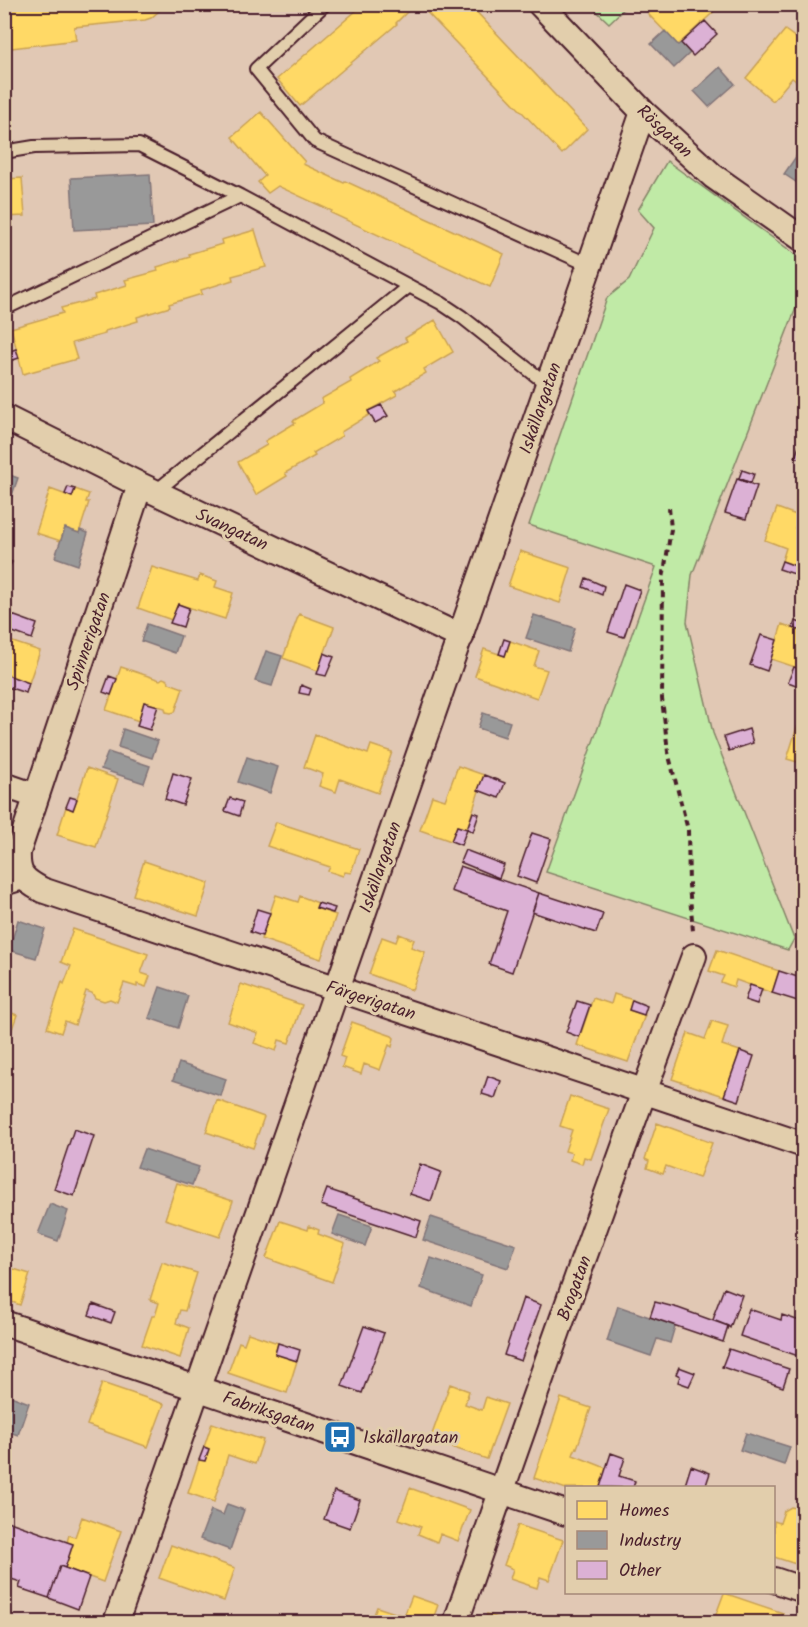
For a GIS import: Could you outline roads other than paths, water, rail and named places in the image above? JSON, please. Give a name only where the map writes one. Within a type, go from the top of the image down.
[{"type":"street","name":"Rösgatan","points":[[540,4],[644,112],[713,176],[804,240]]},
{"type":"street","name":"Iskällargatan","points":[[116,1623],[644,112]]},
{"type":"street","name":"Svangatan","points":[[4,417],[147,489],[461,637]]},
{"type":"street","name":"Spinnerigatan","points":[[36,796],[147,489]]},
{"type":"street","points":[[4,785],[36,796]]},
{"type":"street","name":"Färgerigatan","points":[[36,796],[18,852],[17,864],[20,873],[16,885],[42,890],[804,1145]]},
{"type":"street","name":"Brogatan","points":[[456,1623],[694,956]]},
{"type":"street","name":"Fabriksgatan","points":[[4,1323],[565,1512]]},
{"type":"street","points":[[775,1580],[804,1590]]},
{"type":"lane","points":[[325,4],[256,69],[315,141],[589,265]]},
{"type":"lane","points":[[4,152],[34,147],[139,145],[441,303],[548,385]]},
{"type":"lane","points":[[4,309],[240,196]]},
{"type":"lane","points":[[147,489],[409,286]]},
{"type":"place","name":"Iskällargatan","points":[[340,1437]]}]
